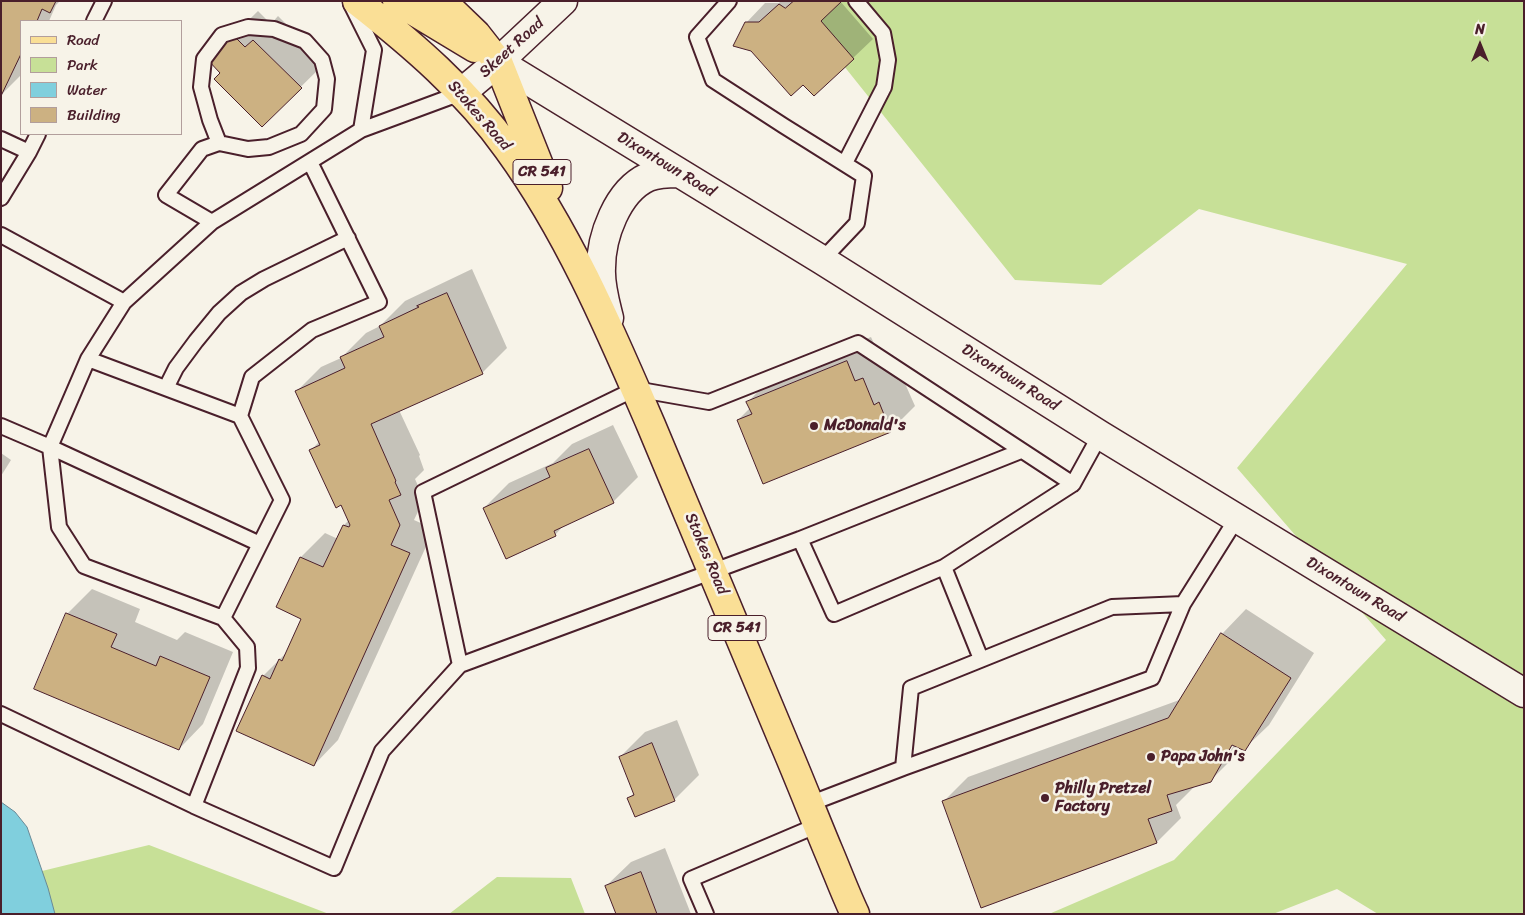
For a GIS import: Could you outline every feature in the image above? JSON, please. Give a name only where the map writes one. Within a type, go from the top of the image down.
[{"type":"main road","name":"Stokes Road","points":[[357,1],[406,41],[461,93],[506,146],[535,188],[562,234],[586,281],[635,389],[713,572],[854,914]]},
{"type":"main road","points":[[397,1],[498,62]]},
{"type":"main road","name":"Stokes Road","points":[[438,1],[450,9],[476,34],[498,62],[586,281]]},
{"type":"street","name":"Skeet Road","points":[[461,93],[498,62],[563,1]]},
{"type":"street","name":"Dixontown Road","points":[[498,62],[822,260],[1100,435],[1524,692]]},
{"type":"street","points":[[615,344],[603,292],[601,268],[604,243],[610,221],[618,206],[633,188],[647,178],[662,173],[678,173]]},
{"type":"lane","points":[[94,20],[104,1]]},
{"type":"lane","points":[[349,1],[374,50],[361,130]]},
{"type":"lane","points":[[729,1],[697,37],[713,80],[864,176],[857,223],[822,260]]},
{"type":"lane","points":[[845,164],[884,87],[888,60],[883,34],[856,1]]},
{"type":"lane","points":[[212,222],[166,195],[202,148],[219,143],[248,150],[269,147],[301,134],[324,109],[327,79],[322,60],[305,41],[274,29],[248,27],[222,35],[204,59],[201,87],[210,120],[219,143]]},
{"type":"lane","points":[[194,806],[248,668],[247,647],[223,618],[84,566],[59,527],[50,447],[88,359],[124,302],[212,222],[361,130],[461,93]]},
{"type":"lane","points":[[1,198],[38,135]]},
{"type":"lane","points":[[1,139],[29,152]]},
{"type":"lane","points":[[240,416],[252,377],[312,330],[379,302],[310,162]]},
{"type":"lane","points":[[1,235],[124,302]]},
{"type":"lane","points":[[166,388],[176,368],[196,341],[219,314],[241,293],[264,279],[348,238]]},
{"type":"lane","points":[[460,665],[423,492],[635,389],[709,402],[858,343],[1073,484]]},
{"type":"lane","points":[[88,359],[240,416],[282,500],[223,618]]},
{"type":"lane","points":[[1,426],[260,544]]},
{"type":"lane","points":[[800,539],[834,614],[944,567],[1073,484],[1100,435]]},
{"type":"lane","points":[[1,714],[194,806],[334,868],[382,751],[460,665],[800,539],[1021,451]]},
{"type":"lane","points":[[706,914],[692,879],[813,814],[903,768],[1152,678],[1182,604],[1237,518]]},
{"type":"lane","points":[[944,567],[982,659]]},
{"type":"lane","points":[[903,768],[911,688],[1112,606],[1182,604]]},
{"type":"green space","points":[[792,1],[1524,1],[1524,914],[1378,914],[1337,889],[1273,914],[1049,914],[1174,860],[1386,640],[1237,468],[1407,264],[1199,209],[1101,285],[1015,280]]},
{"type":"green space","points":[[1,823],[42,871],[149,845],[329,914],[1,914]]},
{"type":"green space","points":[[497,877],[571,878],[585,914],[449,914]]},
{"type":"water","points":[[1,802],[15,812],[27,827],[55,914],[1,914]]},
{"type":"building","points":[[1,1],[56,1],[50,13],[42,9],[37,20],[20,20],[20,56],[1,96]]},
{"type":"building","points":[[794,1],[842,1],[821,21],[854,59],[814,96],[803,85],[791,96],[751,51],[733,46],[745,22],[759,22],[779,4],[785,8]]},
{"type":"building","points":[[232,34],[245,47],[253,40],[302,88],[262,127],[214,79],[220,73],[207,59]]},
{"type":"building","points":[[447,293],[483,374],[371,424],[401,495],[389,500],[400,525],[391,545],[410,553],[314,766],[236,731],[262,675],[270,679],[279,659],[282,661],[301,619],[276,607],[300,557],[323,567],[343,525],[349,527],[350,525],[341,505],[336,508],[309,450],[320,445],[295,391],[345,368],[340,357],[384,337],[379,326]]},
{"type":"building","name":"McDonald's","points":[[847,361],[855,381],[863,378],[874,405],[879,402],[891,432],[763,484],[737,420],[752,414],[746,402]]},
{"type":"building","points":[[589,449],[614,503],[554,531],[556,536],[506,559],[483,508],[550,477],[546,468]]},
{"type":"building","points":[[66,613],[117,634],[111,647],[156,666],[160,656],[210,677],[179,750],[34,689]]},
{"type":"building","points":[[1221,633],[1291,678],[1245,751],[1232,745],[1211,782],[1167,795],[1172,811],[1148,819],[1157,843],[981,908],[942,801],[1168,718]]},
{"type":"building","points":[[652,743],[675,801],[635,817],[627,798],[634,795],[619,757]]},
{"type":"building","points":[[641,872],[657,914],[616,914],[605,886]]},
{"type":"place","name":"McDonald's","points":[[814,426]]},
{"type":"place","name":"Papa John's","points":[[1151,757]]},
{"type":"place","name":"Philly Pretzel Factory","points":[[1045,798]]}]
